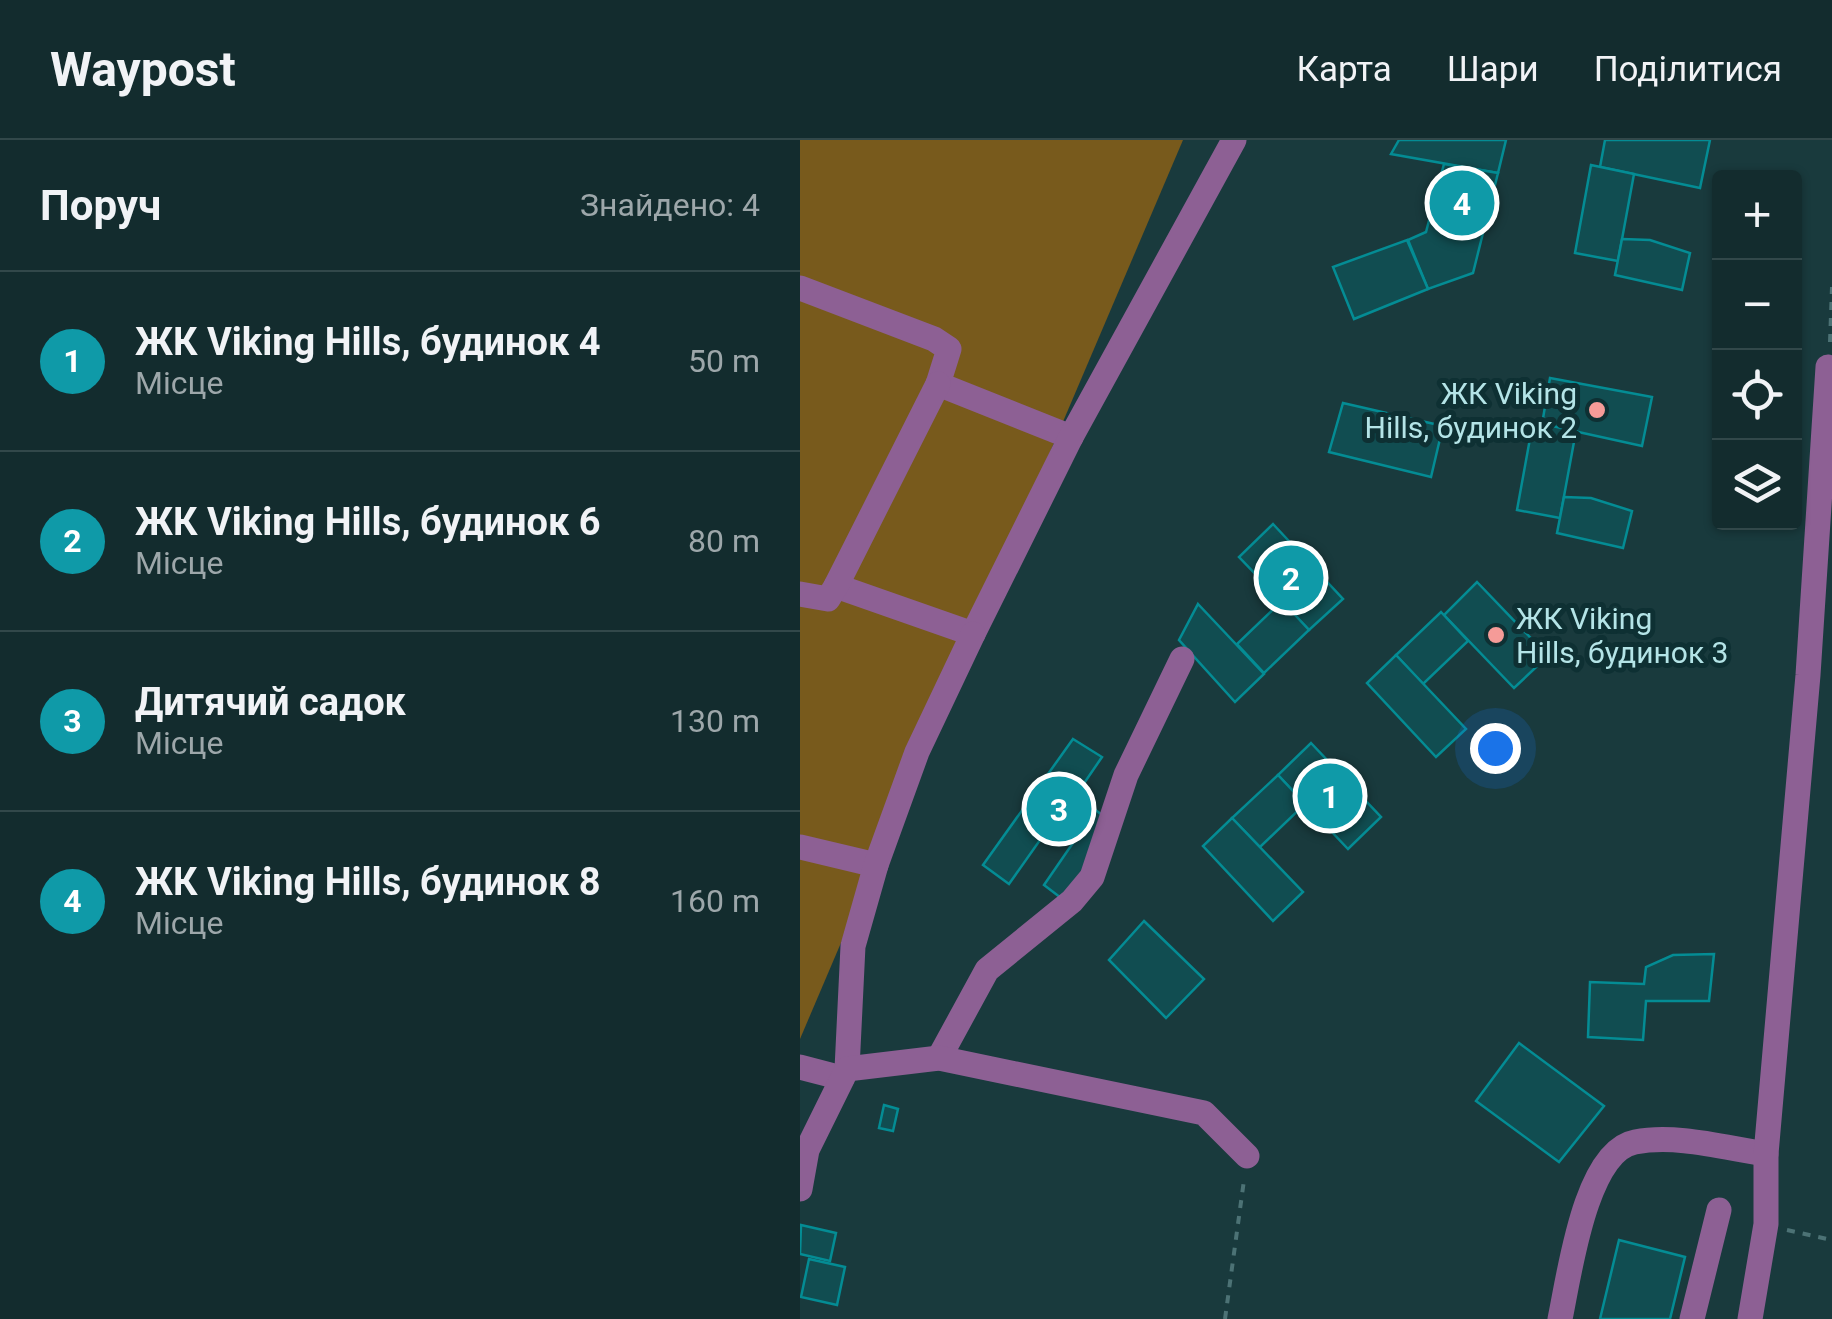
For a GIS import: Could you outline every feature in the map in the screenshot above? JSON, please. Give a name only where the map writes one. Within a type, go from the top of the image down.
[{"type":"street","points":[[800,1189],[808,1150],[844,1073],[853,946],[876,864],[917,752],[1072,437],[1234,140]]},
{"type":"street","points":[[800,288],[948,348],[938,384],[836,586],[828,599],[800,594]]},
{"type":"street","points":[[1750,1319],[1766,1224],[1766,1154],[1808,676],[1828,366]]},
{"type":"street","points":[[938,384],[1072,437]]},
{"type":"street","points":[[836,586],[973,634]]},
{"type":"street","points":[[939,1058],[987,970],[1072,900],[1092,877],[1126,775],[1182,659]]},
{"type":"street","points":[[800,847],[876,864]]},
{"type":"street","points":[[800,1067],[844,1073],[939,1058],[1204,1113],[1247,1156]]},
{"type":"street","points":[[1560,1319],[1584,1211],[1614,1152],[1632,1142],[1660,1140],[1766,1154]]},
{"type":"street","points":[[1692,1319],[1719,1210]]},
{"type":"path","points":[[1828,366],[1832,288]]},
{"type":"path","points":[[1225,1319],[1247,1156]]},
{"type":"path","points":[[1778,1228],[1832,1240]]},
{"type":"shaded area","points":[[800,140],[1183,140],[800,1039]]},
{"type":"building","points":[[1399,140],[1506,140],[1498,173],[1391,154]]},
{"type":"building","points":[[1605,140],[1710,140],[1700,188],[1600,167]]},
{"type":"building","points":[[1444,164],[1498,173],[1473,273],[1428,289],[1408,240],[1426,232]]},
{"type":"building","points":[[1591,165],[1634,174],[1618,261],[1575,253]]},
{"type":"building","points":[[1622,239],[1650,240],[1690,253],[1682,290],[1615,275]]},
{"type":"building","points":[[1407,240],[1428,289],[1354,319],[1333,267]]},
{"type":"building","name":"ЖК Viking Hills, будинок 2","points":[[1550,378],[1652,397],[1642,446],[1542,424]]},
{"type":"building","points":[[1343,403],[1443,426],[1431,477],[1329,452]]},
{"type":"building","name":"ЖК Viking Hills, будинок 2","points":[[1533,422],[1576,431],[1560,518],[1517,510]]},
{"type":"building","name":"ЖК Viking Hills, будинок 2","points":[[1564,497],[1591,498],[1632,511],[1623,548],[1557,533]]},
{"type":"building","points":[[1273,524],[1343,599],[1309,630],[1239,557]]},
{"type":"building","name":"ЖК Viking Hills, будинок 3","points":[[1477,582],[1548,656],[1514,688],[1444,615]]},
{"type":"building","points":[[1282,601],[1309,630],[1264,673],[1237,644]]},
{"type":"building","points":[[1198,604],[1264,674],[1235,702],[1179,640]]},
{"type":"building","name":"ЖК Viking Hills, будинок 3","points":[[1441,612],[1468,641],[1423,684],[1396,655]]},
{"type":"building","name":"ЖК Viking Hills, будинок 3","points":[[1396,655],[1466,729],[1436,757],[1367,683]]},
{"type":"building","points":[[1073,739],[1102,757],[1076,795],[1119,828],[1065,901],[1044,885],[1075,840],[1052,823],[1009,884],[983,865]]},
{"type":"building","points":[[1311,743],[1381,817],[1348,849],[1278,775]]},
{"type":"building","points":[[1278,775],[1305,804],[1260,847],[1232,818]]},
{"type":"building","points":[[1232,818],[1303,892],[1273,921],[1203,846]]},
{"type":"building","points":[[1144,921],[1204,979],[1166,1018],[1109,960]]},
{"type":"building","points":[[1714,954],[1709,1001],[1646,1001],[1643,1040],[1588,1037],[1590,982],[1644,984],[1646,967],[1673,955]]},
{"type":"building","points":[[1519,1043],[1604,1106],[1559,1162],[1476,1101]]},
{"type":"building","points":[[884,1105],[898,1109],[893,1131],[879,1128]]},
{"type":"building","points":[[801,1225],[836,1233],[830,1261],[800,1254]]},
{"type":"building","points":[[1619,1240],[1685,1257],[1670,1319],[1600,1319]]},
{"type":"building","points":[[809,1259],[845,1267],[837,1305],[801,1297]]},
{"type":"place","name":"ЖК Viking Hills, будинок 8","points":[[1462,203]]},
{"type":"place","name":"ЖК Viking Hills, будинок 2","points":[[1597,410]]},
{"type":"place","name":"ЖК Viking Hills, будинок 6","points":[[1291,578]]},
{"type":"place","name":"ЖК Viking Hills, будинок 3","points":[[1496,635]]},
{"type":"place","name":"ЖК Viking Hills, будинок 4","points":[[1330,796]]},
{"type":"place","name":"Дитячий садок","points":[[1059,809]]}]
